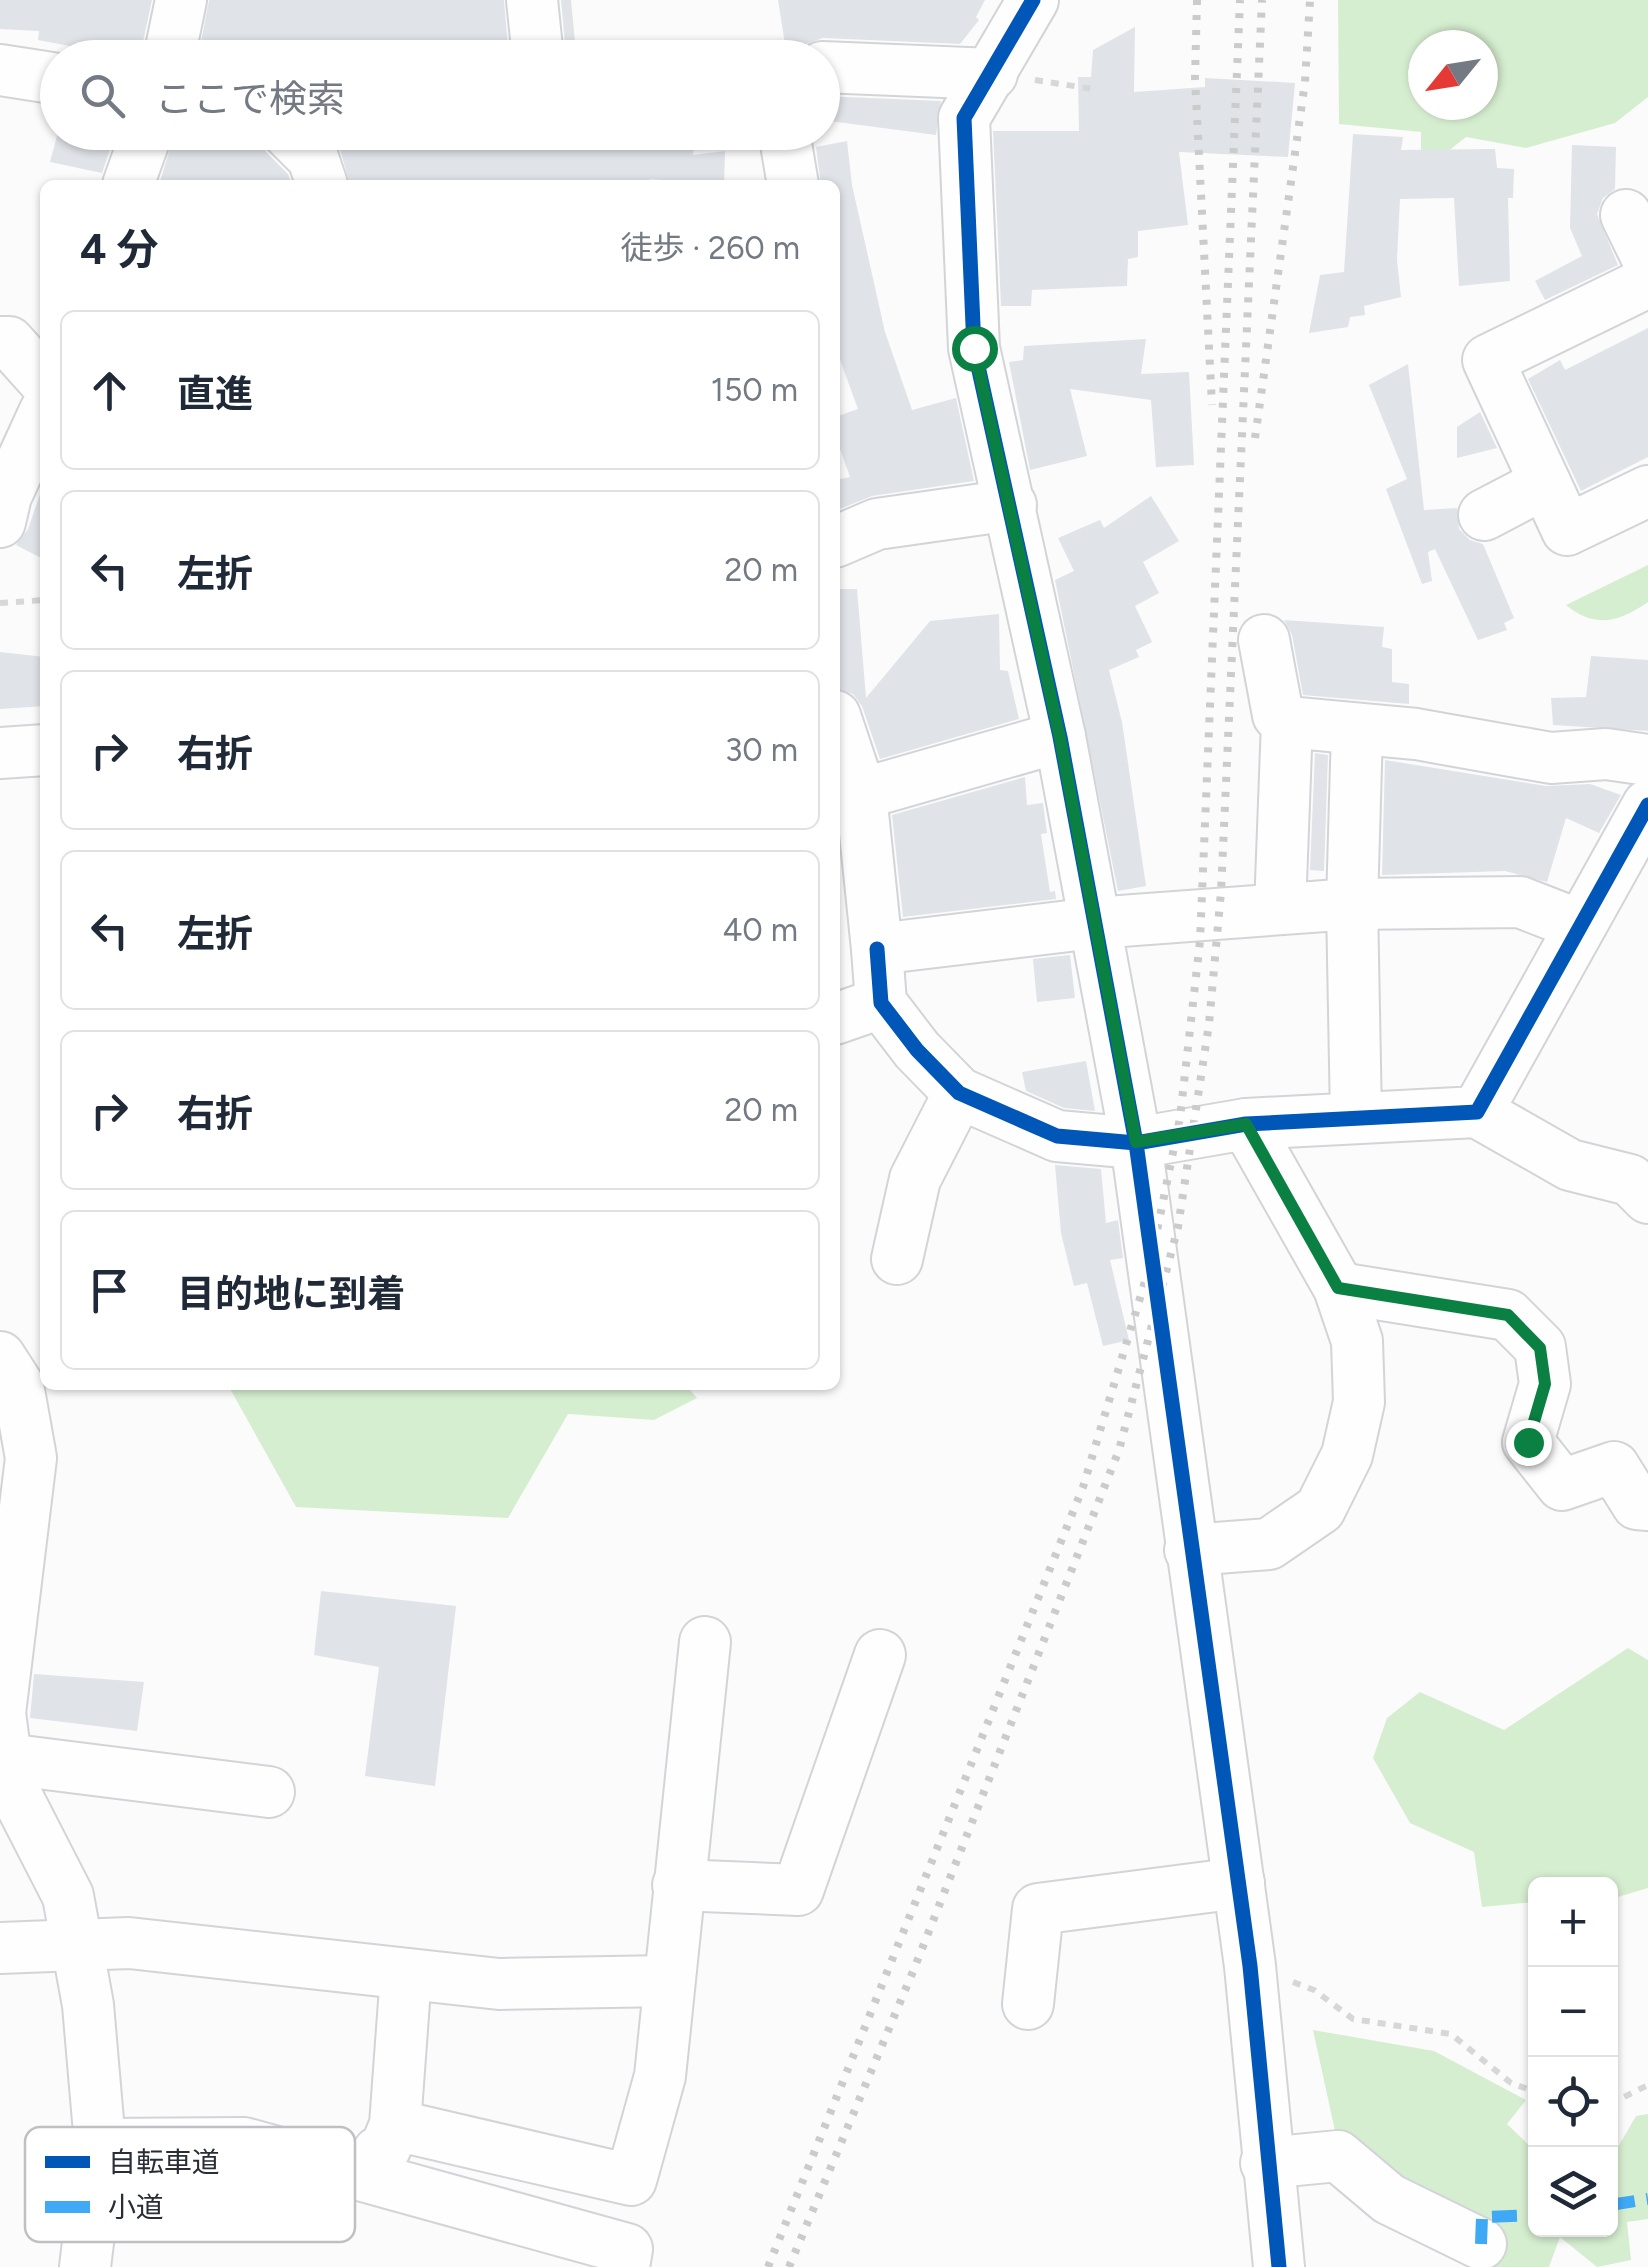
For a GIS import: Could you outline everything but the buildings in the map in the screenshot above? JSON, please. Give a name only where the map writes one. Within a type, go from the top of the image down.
[{"type":"street","points":[[173,40],[181,0]]},
{"type":"street","points":[[532,0],[536,40]]},
{"type":"street","points":[[1033,0],[964,118],[968,289],[974,348],[1060,738],[1136,1142],[1250,1966],[1279,2267]]},
{"type":"street","points":[[840,68],[992,74]]},
{"type":"street","points":[[0,70],[40,76]]},
{"type":"street","points":[[130,180],[140,150]]},
{"type":"street","points":[[305,150],[313,158],[320,180]]},
{"type":"street","points":[[787,150],[792,180]]},
{"type":"street","points":[[1626,215],[1648,260]]},
{"type":"street","points":[[1648,282],[1488,360],[1567,530],[1648,492]]},
{"type":"street","points":[[0,342],[10,342],[40,376]]},
{"type":"street","points":[[0,522],[6,496],[40,422]]},
{"type":"street","points":[[1484,516],[1545,483]]},
{"type":"street","points":[[859,520],[1011,505]]},
{"type":"street","points":[[1264,640],[1278,715],[1287,722],[1416,734],[1550,758],[1606,754],[1648,760]]},
{"type":"street","points":[[1280,909],[1287,722]]},
{"type":"street","points":[[1356,1117],[1352,904],[1357,730]]},
{"type":"street","points":[[840,731],[861,794],[877,950],[858,1011],[917,1050],[959,1094],[1057,1136],[1136,1142],[1246,1124],[1477,1112],[1570,1165],[1630,1180],[1648,1198]]},
{"type":"street","points":[[861,794],[1060,738]]},
{"type":"street","points":[[0,753],[40,750]]},
{"type":"street","points":[[1477,1112],[1648,806]]},
{"type":"street","points":[[877,950],[1094,923],[1352,904],[1520,902],[1579,925]]},
{"type":"street","points":[[897,1259],[915,1180],[959,1094]]},
{"type":"street","points":[[1190,1550],[1270,1544],[1320,1509],[1346,1454],[1359,1402],[1356,1342],[1338,1288],[1246,1124]]},
{"type":"street","points":[[1338,1288],[1508,1315],[1540,1348],[1545,1384],[1528,1442],[1545,1466],[1562,1484],[1614,1467],[1637,1504],[1648,1505]]},
{"type":"street","points":[[0,1357],[18,1385],[31,1458],[0,1713],[9,1781],[68,1896],[88,2005],[99,2127]]},
{"type":"street","points":[[395,2125],[631,2180],[660,2076],[704,1642]]},
{"type":"street","points":[[678,1885],[798,1890],[880,1655]]},
{"type":"street","points":[[6,1759],[269,1792]]},
{"type":"street","points":[[1028,2004],[1038,1909],[1239,1884]]},
{"type":"street","points":[[0,1948],[129,1944],[498,1984],[668,1980]]},
{"type":"street","points":[[355,2162],[385,2149],[395,2125],[406,1974]]},
{"type":"street","points":[[1266,2162],[1338,2156],[1389,2199],[1481,2244]]},
{"type":"street","points":[[355,2172],[627,2249],[624,2267]]},
{"type":"street","points":[[86,2267],[89,2242]]},
{"type":"path","points":[[992,74],[1093,89]]},
{"type":"path","points":[[0,603],[40,600]]},
{"type":"path","points":[[1250,1966],[1314,1990],[1354,2019],[1451,2034],[1512,2083],[1528,2089]]},
{"type":"path","points":[[1618,2100],[1648,2085]]},
{"type":"green space","points":[[1338,0],[1648,0],[1648,97],[1615,123],[1526,148],[1466,137],[1437,160],[1421,156],[1421,132],[1339,124]]},
{"type":"green space","points":[[1648,565],[1648,602],[1627,614],[1597,620],[1566,605]]},
{"type":"green space","points":[[231,1390],[690,1390],[697,1398],[654,1420],[568,1414],[508,1518],[296,1507]]},
{"type":"green space","points":[[1628,1648],[1648,1660],[1648,1888],[1618,1897],[1618,1877],[1528,1877],[1528,1903],[1482,1907],[1474,1852],[1410,1823],[1373,1758],[1387,1718],[1420,1692],[1504,1730]]},
{"type":"green space","points":[[1313,2030],[1434,2051],[1526,2100],[1507,2124],[1528,2144],[1528,2237],[1560,2237],[1549,2267],[1484,2267],[1337,2140]]},
{"type":"green space","points":[[1648,2114],[1648,2219],[1627,2222],[1631,2260],[1597,2267],[1560,2237],[1618,2237],[1618,2147],[1636,2116]]},
{"type":"railway","points":[[1197,0],[1195,78],[1212,405]]},
{"type":"railway","points":[[768,2267],[1083,1487],[1150,1265],[1180,1118],[1200,941],[1240,0]]},
{"type":"railway","points":[[789,2267],[914,1969],[1119,1450],[1178,1227],[1209,1024],[1221,892],[1262,0]]},
{"type":"railway","points":[[1255,438],[1305,82],[1310,0]]},
{"type":"marked path","points":[[1618,2204],[1648,2199]]},
{"type":"marked path","points":[[1481,2244],[1482,2217],[1528,2215]]},
{"type":"cycle path","points":[[1033,0],[964,118],[974,348],[1060,737],[1136,1143],[1250,1966],[1279,2267]]},
{"type":"cycle path","points":[[877,949],[881,1003],[917,1050],[959,1093],[1057,1136],[1136,1143],[1246,1124],[1477,1112],[1648,805]]},
{"type":"route","points":[[974,348],[1060,738],[1136,1142],[1246,1124],[1285,1200],[1338,1288],[1508,1315],[1540,1348],[1545,1384],[1528,1442]]}]
